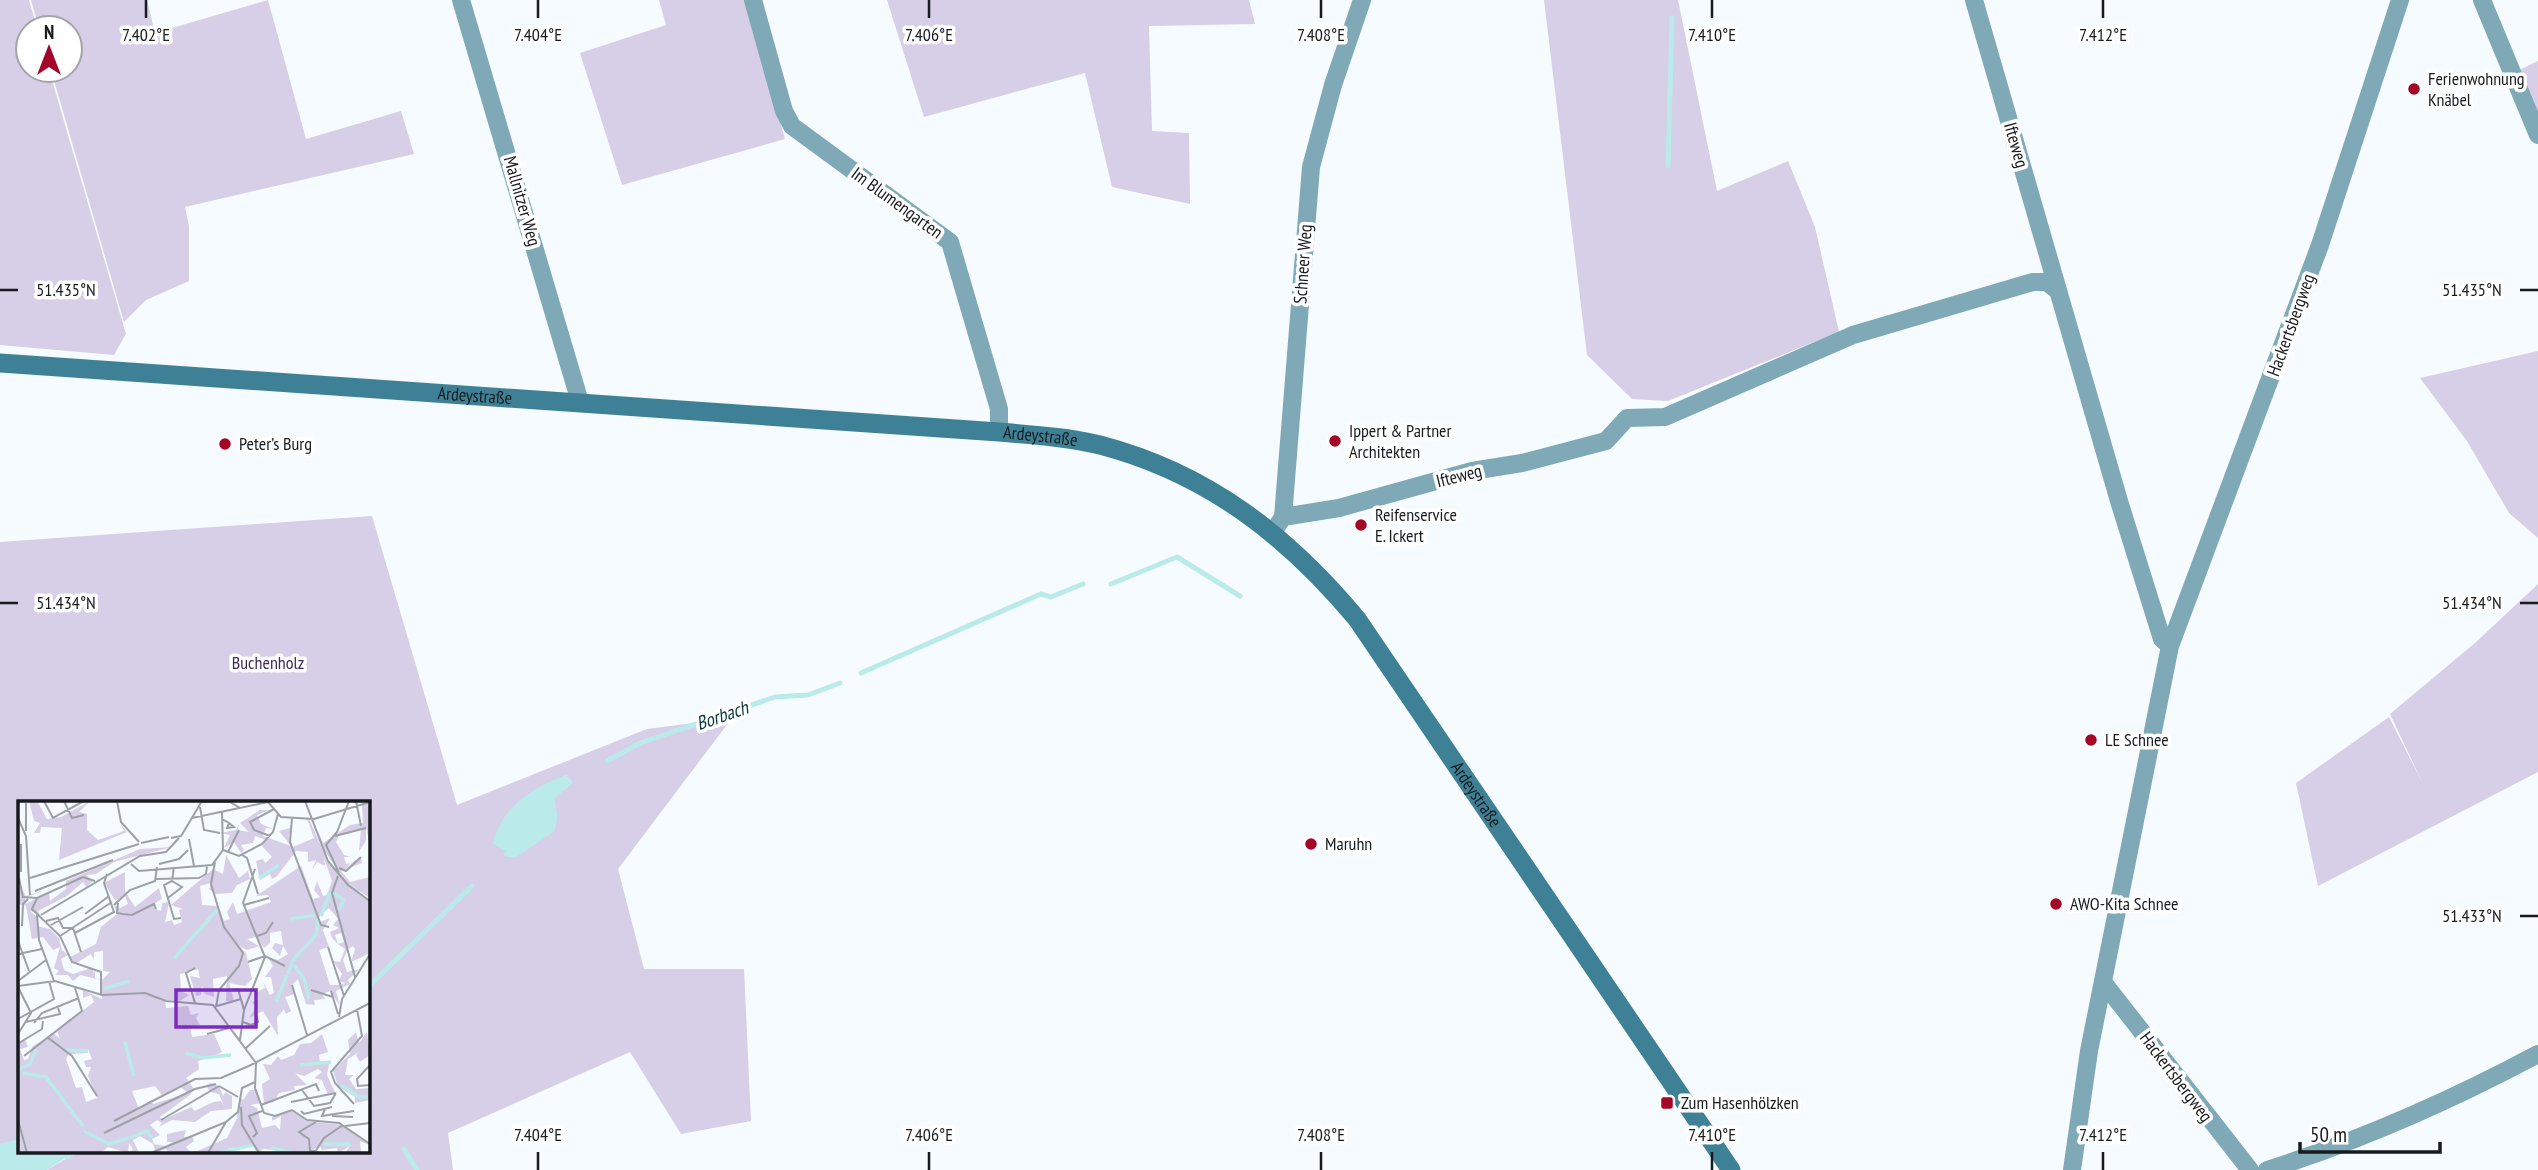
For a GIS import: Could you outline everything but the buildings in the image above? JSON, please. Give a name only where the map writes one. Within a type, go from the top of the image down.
[{"type":"main road","name":"Ardeystraße","points":[[0,363],[999,432],[1070,439],[1141,458],[1278,525],[1357,619],[1731,1170]]},
{"type":"street","name":"Mallnitzer Weg","points":[[461,0],[580,402]]},
{"type":"street","name":"Im Blumengarten","points":[[753,0],[784,111],[792,126],[950,242],[999,409],[999,432]]},
{"type":"street","name":"Schneer Weg","points":[[1278,525],[1311,167],[1333,85],[1362,0]]},
{"type":"street","name":"Ifteweg","points":[[1974,0],[2058,291]]},
{"type":"street","name":"Hackertsbergweg","points":[[2072,1170],[2077,1122],[2103,982],[2170,646],[2320,245],[2400,0]]},
{"type":"street","points":[[2482,0],[2538,135]]},
{"type":"street","name":"Ifteweg","points":[[1278,525],[1472,471],[1522,463],[1606,441],[1627,418],[1665,417],[1853,335],[2033,282],[2047,282],[2058,291]]},
{"type":"street","points":[[2058,291],[2162,639],[2170,646]]},
{"type":"street","name":"Hackertsbergweg","points":[[2103,982],[2250,1170]]},
{"type":"street","points":[[2267,1170],[2392,1126],[2458,1097],[2538,1055]]},
{"type":"green space","points":[[0,0],[29,0],[33,14],[14,14],[14,84],[53,84],[126,334],[114,355],[0,345]]},
{"type":"green space","points":[[31,0],[147,0],[155,33],[268,0],[306,139],[401,111],[414,154],[185,207],[189,226],[189,281],[146,300],[124,322],[55,84],[84,84],[84,14],[35,14]]},
{"type":"green space","points":[[659,0],[745,0],[785,139],[622,185],[580,53],[666,25]]},
{"type":"green space","points":[[887,0],[1249,0],[1255,24],[1149,26],[1152,131],[1189,133],[1190,204],[1112,187],[1085,73],[924,117]]},
{"type":"green space","points":[[1544,0],[1678,0],[1717,191],[1788,161],[1815,227],[1839,332],[1668,401],[1632,399],[1587,355]]},
{"type":"green space","points":[[2538,61],[2538,120],[2517,71]]},
{"type":"green space","points":[[2538,351],[2538,538],[2509,513],[2467,441],[2420,378]]},
{"type":"green space","name":"Buchenholz","points":[[372,516],[457,805],[647,729],[732,718],[618,869],[644,969],[744,969],[751,1121],[681,1134],[630,1052],[448,1133],[453,1170],[47,1170],[67,1158],[60,1152],[369,1152],[369,801],[18,801],[18,1140],[0,1144],[0,542]],"holes":[[[566,775],[570,782],[552,797],[555,819],[506,854]]]},
{"type":"green space","points":[[2538,584],[2538,772],[2318,886],[2296,783],[2389,717],[2423,784],[2390,714],[2475,643]]},
{"type":"water","points":[[566,775],[570,782],[552,797],[555,819],[552,830],[529,847],[516,852],[509,852],[493,843],[503,819],[520,800],[530,792]]},
{"type":"water","points":[[18,1139],[18,1152],[60,1152],[67,1157],[47,1170],[0,1170],[0,1144]]},
{"type":"waterway","points":[[1668,166],[1672,18]]},
{"type":"waterway","name":"Borbach","points":[[1111,584],[1177,557],[1240,596]]},
{"type":"waterway","name":"Borbach","points":[[861,673],[1041,594],[1051,597],[1083,584]]},
{"type":"waterway","name":"Borbach","points":[[607,761],[640,743],[775,697],[808,695],[840,683]]},
{"type":"waterway","name":"Borbach","points":[[506,854],[515,855],[552,830],[555,819],[552,797],[570,782]]},
{"type":"waterway","name":"Borbach","points":[[369,986],[472,886]]},
{"type":"waterway","points":[[404,1149],[417,1170]]},
{"type":"waterway","name":"Borbach","points":[[67,1157],[74,1152]]},
{"type":"place","name":"Ferienwohnung Knäbel","points":[[2414,89]]},
{"type":"place","name":"Ippert & Partner Architekten","points":[[1335,441]]},
{"type":"place","name":"Peter’s Burg","points":[[225,444]]},
{"type":"place","name":"Reifenservice E. Ickert","points":[[1361,525]]},
{"type":"place","name":"LE Schnee","points":[[2091,740]]},
{"type":"place","name":"Maruhn","points":[[1311,844]]},
{"type":"place","name":"AWO-Kita Schnee","points":[[2056,904]]},
{"type":"place","name":"Zum Hasenhölzken","points":[[1667,1103]]}]
